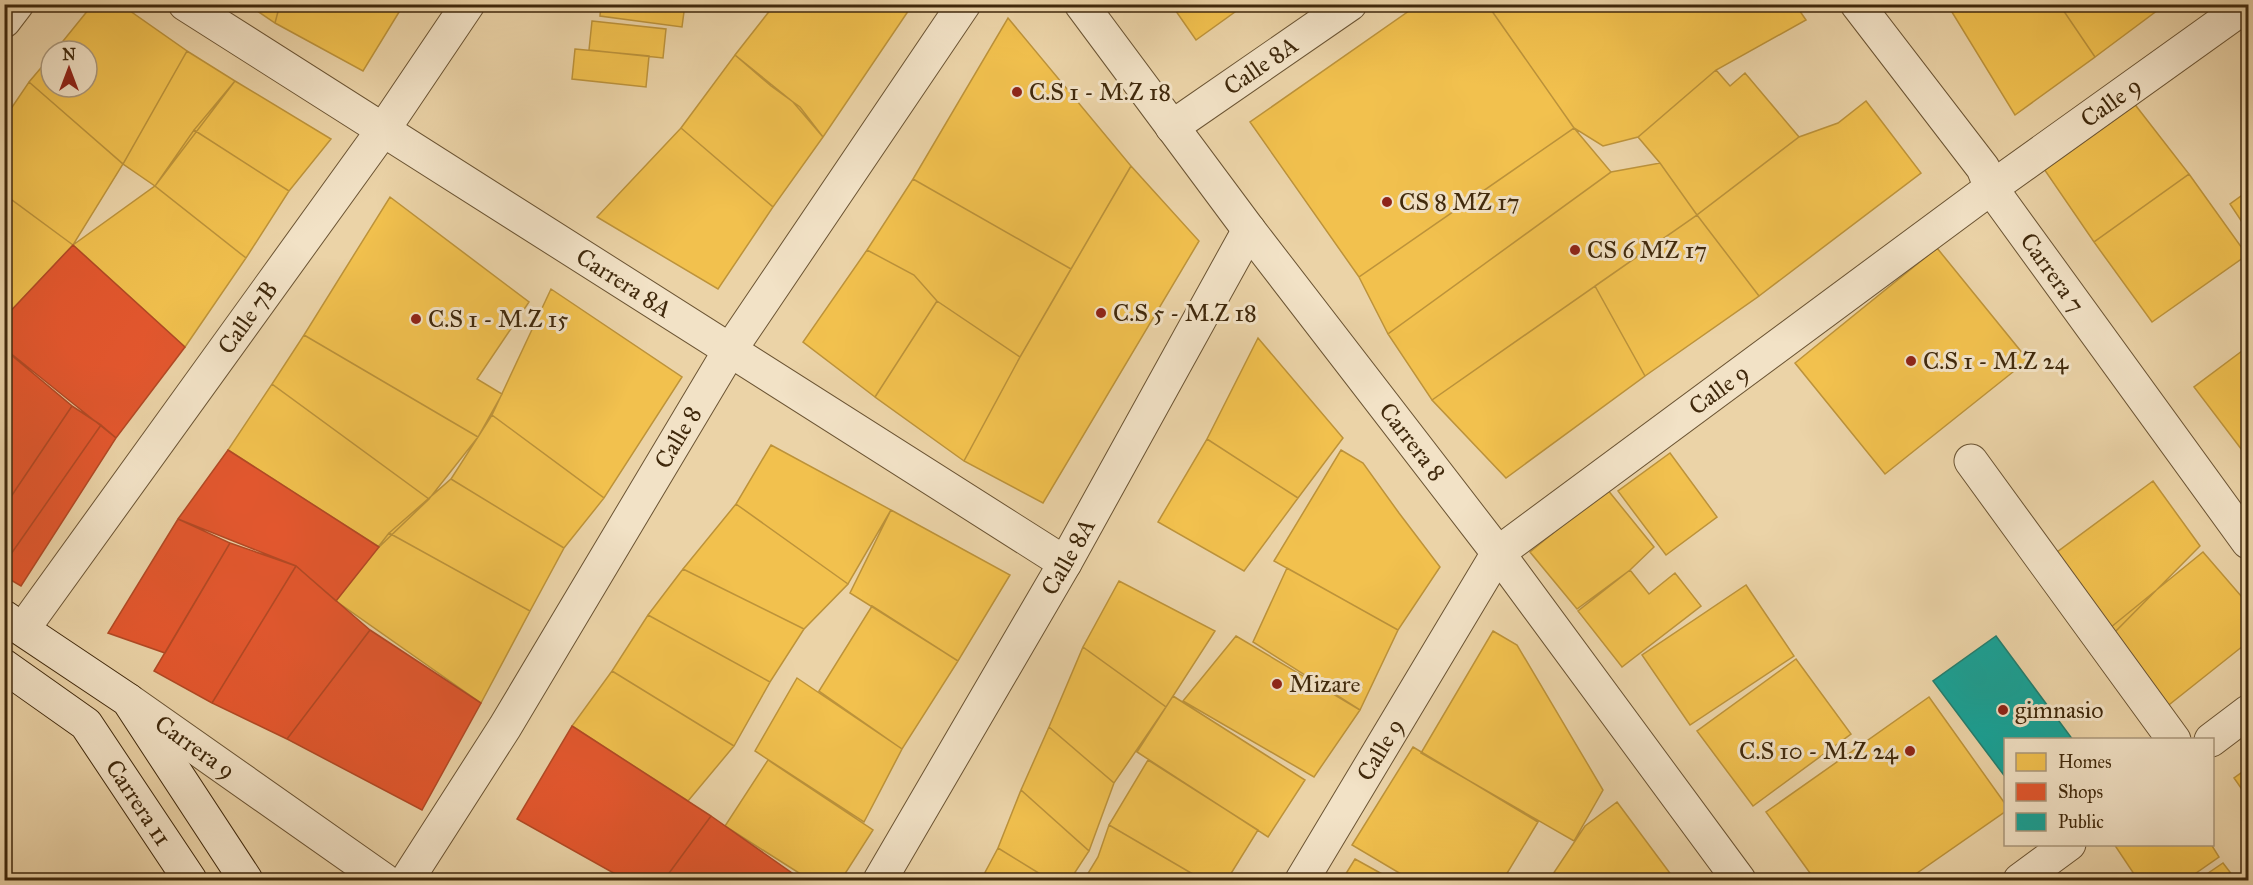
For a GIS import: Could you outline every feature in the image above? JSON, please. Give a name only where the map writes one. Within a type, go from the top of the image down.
[{"type":"street","points":[[4,21],[17,4]]},
{"type":"street","name":"Carrera 8A","points":[[185,4],[1065,563]]},
{"type":"street","name":"Calle 7B","points":[[14,623],[383,130],[468,4]]},
{"type":"street","name":"Calle 8","points":[[407,880],[504,727],[730,350],[964,4]]},
{"type":"street","name":"Carrera 8","points":[[1081,4],[1248,230],[1498,553],[1739,880]]},
{"type":"street","name":"Calle 8A","points":[[1172,127],[1350,4]]},
{"type":"street","name":"Carrera 7","points":[[1857,4],[1983,168],[1991,188],[2248,542]]},
{"type":"street","name":"Calle 9","points":[[1302,880],[1498,553],[1991,188],[2248,4]]},
{"type":"street","name":"Calle 8A","points":[[880,880],[1065,563],[1248,230]]},
{"type":"street","points":[[1971,461],[2173,738]]},
{"type":"street","name":"Carrera 9","points":[[14,623],[384,880]]},
{"type":"street","name":"Carrera 11","points":[[4,666],[86,724],[190,880]]},
{"type":"street","name":"Carrera 11","points":[[128,700],[246,880]]},
{"type":"street","points":[[2214,738],[2248,712]]},
{"type":"street","points":[[2020,880],[2066,846]]},
{"type":"building: Homes","points":[[93,4],[120,4],[187,51],[123,164],[48,99],[99,99],[99,39],[65,39]]},
{"type":"building: Homes","points":[[247,4],[280,4],[275,23]]},
{"type":"building: Homes","points":[[280,4],[404,4],[363,71],[275,23]]},
{"type":"building: Homes","points":[[601,4],[685,4],[682,27],[600,16]]},
{"type":"building: Homes","points":[[775,4],[913,4],[823,137],[793,102],[735,55]]},
{"type":"building: Homes","points":[[1177,4],[1246,4],[1196,40],[1173,7]]},
{"type":"building: Homes","name":"CS 8 MZ 17","points":[[1419,4],[1487,4],[1574,128],[1359,277],[1250,122]]},
{"type":"building: Homes","points":[[1487,4],[1795,4],[1806,20],[1716,70],[1638,137],[1603,146],[1574,128]]},
{"type":"building: Homes","points":[[1947,4],[2059,4],[2095,57],[2015,115]]},
{"type":"building: Homes","points":[[2059,4],[2166,4],[2095,57]]},
{"type":"building: Homes","name":"C.S 1 - M.Z 18","points":[[1008,18],[1131,166],[1071,269],[913,179]]},
{"type":"building: Homes","points":[[592,21],[666,29],[663,58],[589,50]]},
{"type":"building: Homes","points":[[575,49],[649,56],[646,87],[572,79]]},
{"type":"building: Homes","points":[[187,51],[235,81],[155,186],[123,164]]},
{"type":"building: Homes","points":[[735,55],[800,107],[823,137],[773,207],[681,128]]},
{"type":"building: Homes","points":[[39,70],[39,91],[29,82]]},
{"type":"building: Homes","points":[[1716,70],[1730,86],[1745,73],[1799,137],[1697,215],[1660,163],[1638,137]]},
{"type":"building: Homes","points":[[235,81],[331,139],[289,191],[194,130]]},
{"type":"building: Homes","points":[[29,82],[39,91],[39,99],[48,99],[123,164],[73,245],[4,194],[4,119]]},
{"type":"building: Homes","points":[[1866,101],[1921,173],[1759,296],[1697,215],[1799,137],[1838,123]]},
{"type":"building: Homes","points":[[2133,102],[2189,174],[2094,242],[2044,169]]},
{"type":"building: Homes","points":[[681,128],[773,207],[718,289],[597,217]]},
{"type":"building: Homes","points":[[1574,128],[1611,172],[1388,334],[1359,277]]},
{"type":"building: Homes","points":[[194,130],[289,191],[246,258],[155,186]]},
{"type":"building: Homes","name":"CS 6 MZ 17","points":[[1660,163],[1697,215],[1432,400],[1388,334],[1611,172]]},
{"type":"building: Homes","name":"C.S 5 - M.Z 18","points":[[1131,166],[1199,241],[1043,503],[964,461],[1020,357]]},
{"type":"building: Homes","points":[[2189,174],[2247,255],[2152,322],[2094,242]]},
{"type":"building: Homes","points":[[913,179],[1071,269],[1020,357],[937,301],[914,275],[867,250]]},
{"type":"building: Homes","points":[[155,186],[246,258],[185,347],[73,245]]},
{"type":"building: Homes","points":[[2248,191],[2248,231],[2230,204]]},
{"type":"building: Homes","points":[[4,194],[73,245],[4,318]]},
{"type":"building: Homes","name":"C.S 1 - M.Z 15","points":[[390,197],[529,302],[477,379],[502,394],[478,437],[304,335]]},
{"type":"building: Homes","points":[[1697,215],[1759,296],[1645,376],[1595,286]]},
{"type":"building: Homes","name":"C.S 1 - M.Z 24","points":[[1937,248],[2028,360],[1885,474],[1795,363]]},
{"type":"building: Homes","points":[[867,250],[914,275],[937,301],[875,397],[803,342]]},
{"type":"building: Homes","points":[[1595,286],[1645,376],[1506,478],[1432,400]]},
{"type":"building: Homes","points":[[551,289],[682,377],[604,498],[492,415]]},
{"type":"building: Homes","points":[[937,301],[1020,357],[964,461],[875,397]]},
{"type":"building: Homes","points":[[304,335],[478,437],[429,499],[272,384]]},
{"type":"building: Homes","points":[[1258,338],[1343,438],[1298,498],[1207,439]]},
{"type":"building: Homes","points":[[2246,348],[2248,351],[2248,458],[2194,387]]},
{"type":"building: Homes","points":[[272,384],[429,499],[379,547],[228,450]]},
{"type":"building: Homes","points":[[492,415],[604,498],[564,548],[451,479]]},
{"type":"building: Homes","points":[[1207,439],[1298,498],[1244,571],[1158,522]]},
{"type":"building: Homes","points":[[771,445],[891,510],[848,584],[736,504]]},
{"type":"building: Homes","points":[[1341,450],[1363,463],[1440,567],[1398,630],[1274,561]]},
{"type":"building: Homes","points":[[1670,453],[1717,517],[1666,555],[1618,491]]},
{"type":"building: Homes","points":[[451,479],[564,548],[530,611],[389,533]]},
{"type":"building: Homes","points":[[2153,481],[2200,546],[2109,638],[2053,555]]},
{"type":"building: Homes","points":[[1607,489],[1654,547],[1630,570],[1577,609],[1530,552]]},
{"type":"building: Homes","points":[[736,504],[848,584],[804,629],[683,569]]},
{"type":"building: Homes","points":[[891,510],[1010,575],[958,661],[850,593]]},
{"type":"building: Homes","points":[[389,533],[530,611],[481,703],[336,601]]},
{"type":"building: Homes","points":[[2203,552],[2248,604],[2248,642],[2165,708],[2105,632]]},
{"type":"building: Homes","points":[[1287,568],[1398,630],[1360,710],[1253,642]]},
{"type":"building: Homes","points":[[683,569],[804,629],[770,682],[648,615]]},
{"type":"building: Homes","points":[[1630,570],[1649,594],[1675,573],[1701,606],[1622,667],[1578,611]]},
{"type":"building: Homes","points":[[1119,581],[1215,631],[1166,707],[1083,647]]},
{"type":"building: Homes","points":[[1746,585],[1794,656],[1690,725],[1642,655]]},
{"type":"building: Homes","points":[[872,606],[958,661],[902,749],[819,691]]},
{"type":"building: Homes","points":[[648,615],[770,682],[734,746],[612,671]]},
{"type":"building: Homes","points":[[1493,631],[1517,645],[1603,790],[1574,841],[1421,753]]},
{"type":"building: Homes","points":[[1236,636],[1360,710],[1314,777],[1183,701]]},
{"type":"building: Homes","points":[[1083,647],[1166,707],[1114,783],[1049,727]]},
{"type":"building: Homes","points":[[1796,659],[1851,734],[1753,806],[1697,731]]},
{"type":"building: Homes","points":[[612,671],[734,746],[688,801],[572,726]]},
{"type":"building: Homes","points":[[797,678],[902,749],[864,822],[755,751]]},
{"type":"building: Homes","points":[[1173,696],[1305,780],[1268,837],[1137,752]]},
{"type":"building: Homes","name":"C.S 10 - M.Z 24","points":[[1929,697],[2004,802],[2004,812],[1907,880],[1815,880],[1766,812]]},
{"type":"building: Homes","points":[[1049,727],[1114,783],[1089,851],[1021,790]]},
{"type":"building: Homes","points":[[1413,747],[1538,822],[1503,880],[1411,880],[1352,845]]},
{"type":"building: Homes","points":[[768,760],[873,830],[841,880],[810,880],[725,826]]},
{"type":"building: Homes","points":[[1148,760],[1258,830],[1227,880],[1203,880],[1109,825]]},
{"type":"building: Homes","points":[[2248,768],[2248,798],[2234,778]]},
{"type":"building: Homes","points":[[1021,790],[1089,851],[1070,880],[1050,880],[998,848]]},
{"type":"building: Homes","points":[[1617,802],[1675,880],[1549,880],[1585,826]]},
{"type":"building: Homes","points":[[1109,825],[1203,880],[1084,880],[1098,857]]},
{"type":"building: Homes","points":[[2115,846],[2212,846],[2219,857],[2186,880],[2138,880]]},
{"type":"building: Homes","points":[[998,848],[1050,880],[981,880]]},
{"type":"building: Homes","points":[[1355,859],[1393,880],[1342,880]]},
{"type":"building: Homes","points":[[2223,863],[2236,880],[2198,880]]},
{"type":"building: Shops","points":[[73,245],[185,347],[116,438],[4,348],[4,318]]},
{"type":"building: Shops","points":[[4,349],[72,406],[4,507]]},
{"type":"building: Shops","points":[[72,406],[101,425],[4,564],[4,507]]},
{"type":"building: Shops","points":[[101,425],[116,438],[21,586],[4,576],[4,564]]},
{"type":"building: Shops","points":[[228,450],[379,547],[336,601],[296,566],[178,519]]},
{"type":"building: Shops","points":[[178,519],[230,543],[165,653],[108,633]]},
{"type":"building: Shops","points":[[230,543],[296,566],[212,703],[154,671]]},
{"type":"building: Shops","points":[[296,566],[370,630],[287,739],[212,703]]},
{"type":"building: Shops","points":[[370,630],[481,703],[422,810],[287,739]]},
{"type":"building: Shops","points":[[572,726],[711,816],[664,880],[626,880],[517,819]]},
{"type":"building: Shops","points":[[711,816],[802,880],[664,880]]},
{"type":"building: Public","name":"gimnasio","points":[[1996,636],[2072,738],[2004,738],[2004,775],[1933,681]]},
{"type":"place","name":"C.S 1 - M.Z 18","points":[[1017,92]]},
{"type":"place","name":"CS 8 MZ 17","points":[[1387,202]]},
{"type":"place","name":"CS 6 MZ 17","points":[[1575,250]]},
{"type":"place","name":"C.S 5 - M.Z 18","points":[[1101,313]]},
{"type":"place","name":"C.S 1 - M.Z 15","points":[[416,319]]},
{"type":"place","name":"C.S 1 - M.Z 24","points":[[1911,361]]},
{"type":"place","name":"Mizare","points":[[1277,684]]},
{"type":"place","name":"gimnasio","points":[[2003,710]]},
{"type":"place","name":"C.S 10 - M.Z 24","points":[[1910,751]]}]
